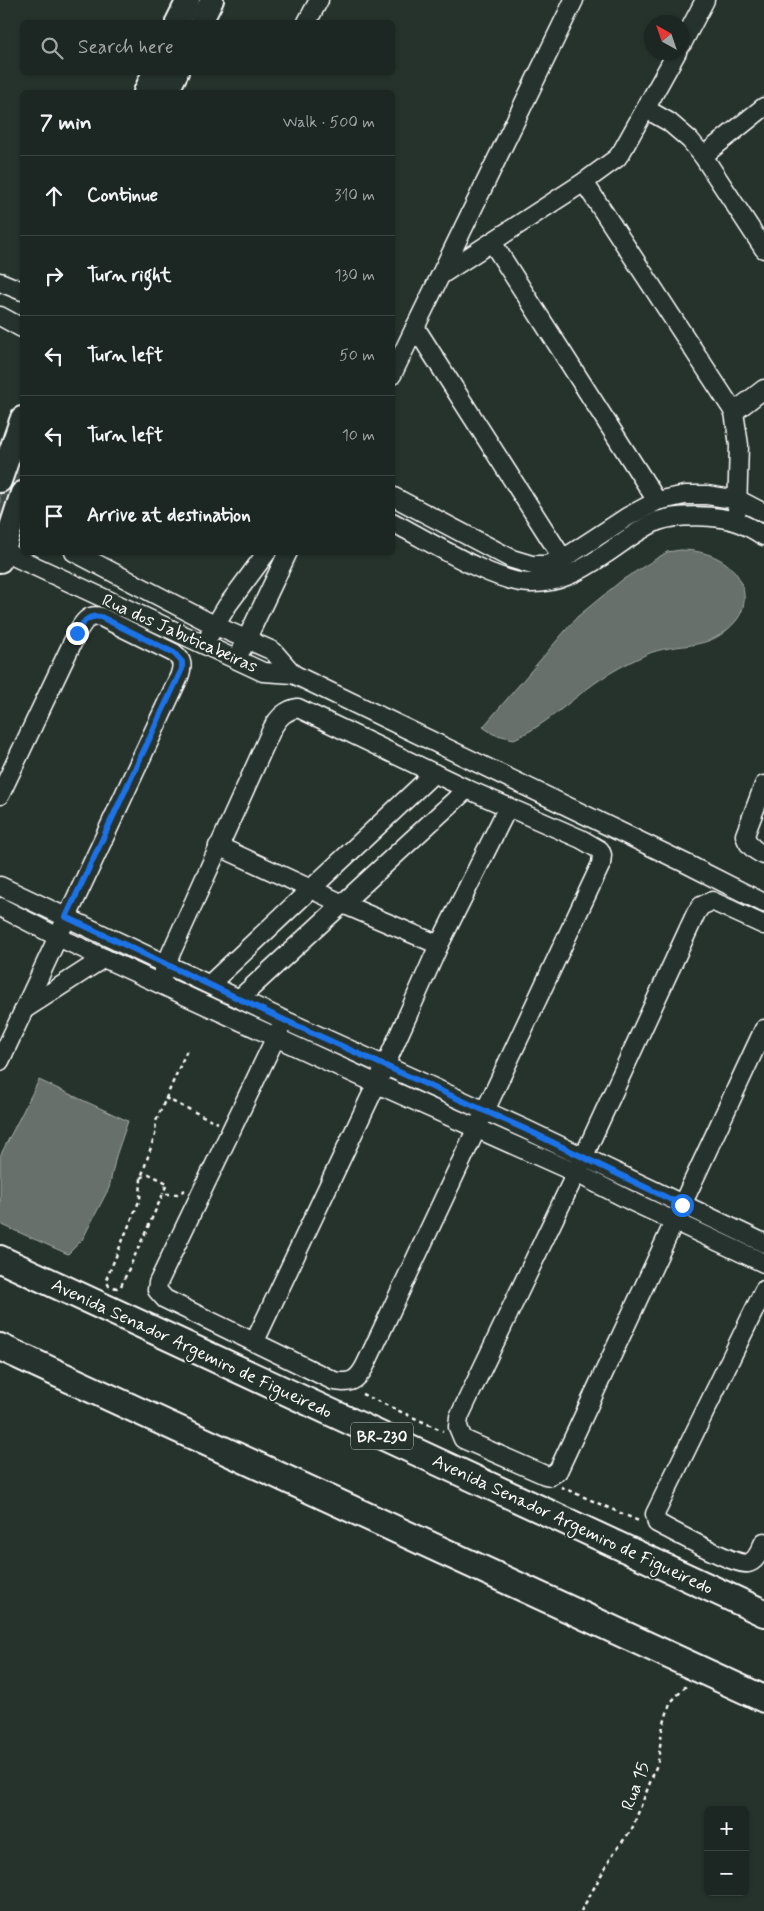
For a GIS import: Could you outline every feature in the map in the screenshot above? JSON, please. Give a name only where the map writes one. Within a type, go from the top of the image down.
[{"type":"highway","name":"Avenida Senador Argemiro de Figueiredo","points":[[0,1259],[764,1613]]},
{"type":"highway","points":[[0,1347],[705,1670],[764,1699]]},
{"type":"main road","points":[[178,20],[188,0]]},
{"type":"main road","points":[[202,20],[212,0]]},
{"type":"main road","points":[[146,90],[153,75]]},
{"type":"main road","points":[[168,90],[176,75]]},
{"type":"main road","points":[[0,481],[20,424]]},
{"type":"main road","points":[[1,555],[20,499]]},
{"type":"street","points":[[309,20],[319,0]]},
{"type":"street","points":[[395,369],[574,0]]},
{"type":"street","points":[[689,31],[705,0]]},
{"type":"street","points":[[440,275],[584,182],[617,158],[673,60]]},
{"type":"street","points":[[704,156],[764,107]]},
{"type":"street","points":[[646,109],[669,122],[690,140],[704,156],[764,249]]},
{"type":"street","points":[[584,182],[734,412],[738,445],[739,500],[736,521]]},
{"type":"street","points":[[492,242],[657,501]]},
{"type":"street","points":[[0,282],[20,290]]},
{"type":"street","points":[[0,316],[20,327]]},
{"type":"street","points":[[415,327],[563,559]]},
{"type":"street","points":[[734,412],[764,389]]},
{"type":"street","points":[[395,498],[512,558],[532,565],[546,565],[563,559],[627,517],[657,501],[685,495],[707,495],[739,500],[764,513]]},
{"type":"street","points":[[395,524],[474,565],[507,579],[530,583],[556,579],[581,570],[630,537],[659,521],[693,515],[736,521],[764,536]]},
{"type":"street","name":"Rua dos Jabuticabeiras","points":[[1,555],[263,672],[293,674]]},
{"type":"street","name":"Rua dos Jabuticabeiras","points":[[80,555],[214,625],[273,651],[293,674]]},
{"type":"street","points":[[204,645],[214,625],[265,555]]},
{"type":"street","points":[[236,660],[287,555]]},
{"type":"street","points":[[0,795],[77,633],[88,618],[94,615],[101,617],[179,657],[182,662],[179,677],[0,1061]]},
{"type":"street","points":[[293,674],[678,859],[764,903]]},
{"type":"street","points":[[160,983],[166,964],[218,846],[272,729],[277,720],[290,710],[298,708],[467,789],[581,839],[600,850],[602,855],[601,864],[362,1371],[354,1381],[346,1383],[334,1380],[165,1299],[157,1290],[158,1283],[284,1020]]},
{"type":"street","points":[[210,984],[434,773]]},
{"type":"street","points":[[764,785],[745,835],[746,841],[764,855]]},
{"type":"street","points":[[240,998],[467,789]]},
{"type":"street","points":[[255,1341],[439,945],[508,807]]},
{"type":"street","points":[[218,846],[343,904],[439,945]]},
{"type":"street","points":[[0,886],[284,1020],[484,1111],[674,1221],[764,1263]]},
{"type":"street","points":[[764,924],[712,901],[701,906],[696,913],[460,1417],[458,1427],[463,1439],[545,1475],[550,1476],[558,1471],[764,1029]]},
{"type":"street","points":[[0,908],[58,937],[476,1127],[682,1205],[764,1243]]},
{"type":"street","points":[[25,1009],[104,958]]},
{"type":"street","points":[[764,1290],[655,1514],[657,1523],[743,1564],[750,1563],[756,1558],[764,1542]]},
{"type":"path","points":[[141,1178],[149,1174],[167,1183],[121,1286],[117,1288],[110,1286],[106,1280],[140,1199],[141,1178],[155,1135],[156,1121],[187,1050]]},
{"type":"path","points":[[165,1098],[219,1123],[215,1131]]},
{"type":"path","points":[[163,1194],[177,1194],[189,1189]]},
{"type":"path","points":[[346,1383],[358,1392],[440,1430],[449,1433],[459,1433]]},
{"type":"path","points":[[550,1476],[556,1484],[648,1525],[657,1523]]},
{"type":"path","name":"Rua 15","points":[[580,1911],[613,1854],[632,1829],[658,1762],[662,1730],[670,1703],[686,1685],[705,1670]]},
{"type":"shaded area","points":[[20,434],[20,489],[0,546],[0,493]]},
{"type":"shaded area","points":[[680,550],[695,551],[717,558],[730,566],[739,578],[743,590],[744,603],[736,621],[725,631],[715,638],[704,642],[658,651],[626,664],[595,683],[536,727],[514,739],[493,734],[483,727],[577,617],[622,580],[667,552]]},
{"type":"shaded area","points":[[39,1080],[128,1121],[116,1156],[109,1188],[82,1240],[68,1254],[0,1224],[0,1156]]},
{"type":"route","points":[[77,633],[88,618],[94,615],[101,617],[174,653],[182,662],[182,669],[66,917],[284,1020],[525,1129],[682,1205]]}]
